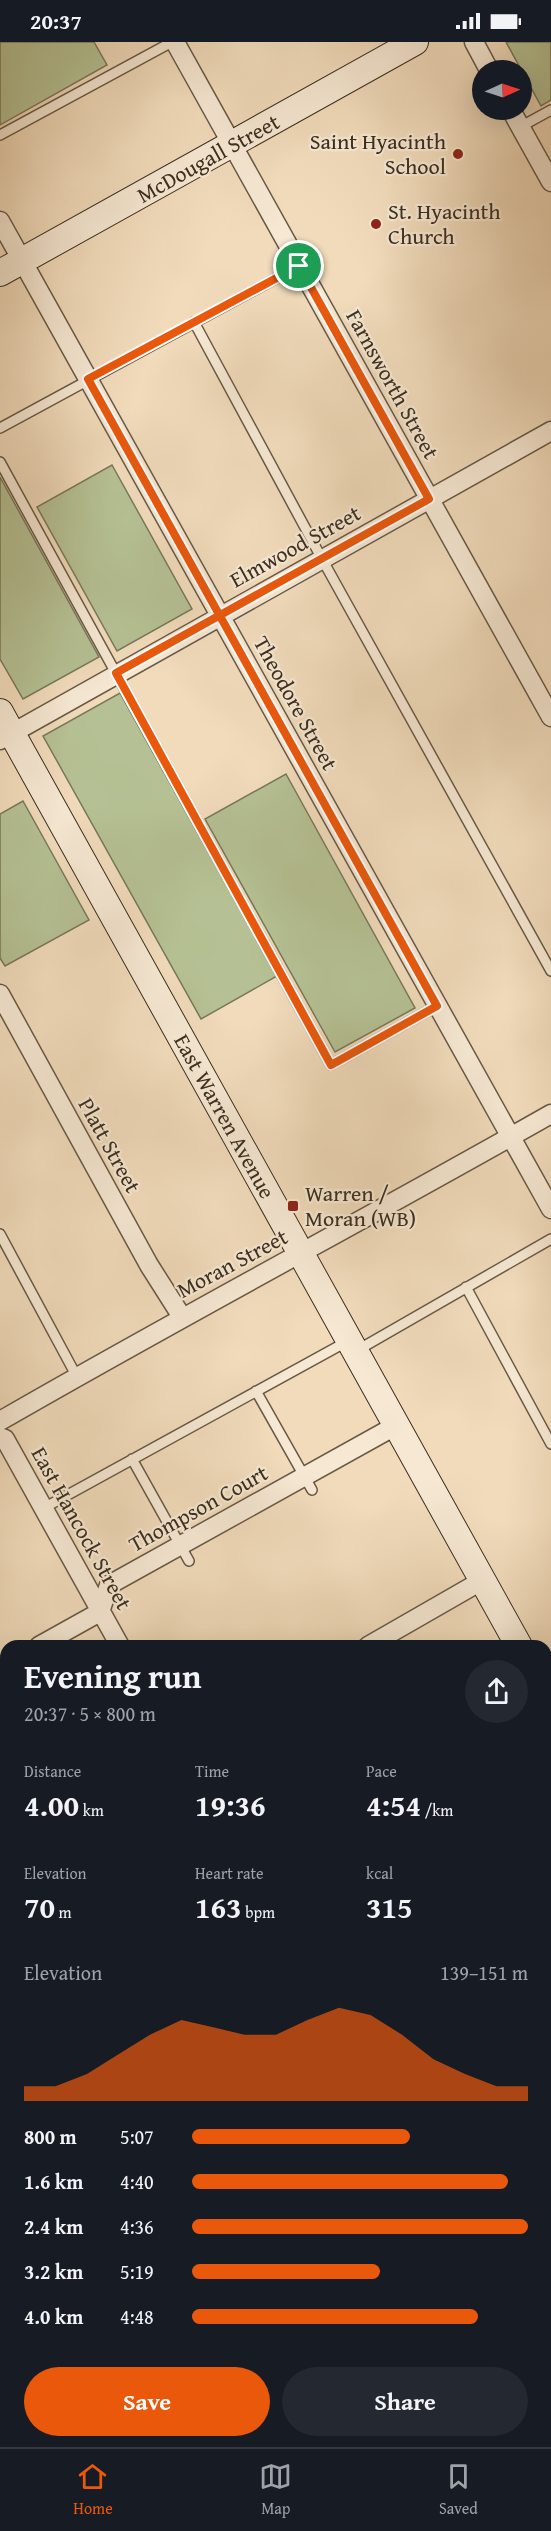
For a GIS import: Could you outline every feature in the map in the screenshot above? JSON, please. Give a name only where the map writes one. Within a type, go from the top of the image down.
[{"type":"main road","name":"McDougall Street","points":[[0,273],[415,42]]},
{"type":"main road","name":"East Warren Avenue","points":[[4,729],[302,1254],[516,1640]]},
{"type":"street","name":"Farnsworth Street","points":[[173,42],[551,717]]},
{"type":"street","points":[[474,42],[484,60]]},
{"type":"street","points":[[516,120],[551,182]]},
{"type":"street","name":"Theodore Street","points":[[0,221],[551,1209]]},
{"type":"street","name":"Elmwood Street","points":[[4,729],[116,673],[551,431]]},
{"type":"street","name":"Platt Street","points":[[0,994],[149,1265],[182,1317]]},
{"type":"street","name":"Moran Street","points":[[0,1421],[182,1317],[302,1254],[551,1114]]},
{"type":"street","name":"Thompson Court","points":[[100,1612],[109,1585],[185,1553],[308,1483],[397,1425]]},
{"type":"street","name":"East Hancock Street","points":[[0,1437],[5,1440],[116,1640]]},
{"type":"street","points":[[378,1640],[483,1580]]},
{"type":"street","points":[[50,1640],[100,1612]]},
{"type":"lane","points":[[0,135],[173,42]]},
{"type":"lane","points":[[520,127],[551,110]]},
{"type":"lane","points":[[0,428],[299,266]]},
{"type":"lane","points":[[194,322],[322,559],[551,971]]},
{"type":"lane","points":[[0,462],[331,1065],[437,1006]]},
{"type":"lane","points":[[0,1234],[77,1377]]},
{"type":"lane","points":[[42,1509],[256,1391],[466,1287],[551,1239]]},
{"type":"lane","points":[[466,1287],[551,1444]]},
{"type":"lane","points":[[256,1391],[308,1483]]},
{"type":"lane","points":[[132,1459],[185,1553]]},
{"type":"green space","points":[[0,42],[94,42],[107,65],[0,125]]},
{"type":"green space","points":[[506,42],[551,42],[551,100],[541,106],[532,90],[532,60],[516,60]]},
{"type":"green space","points":[[112,465],[192,609],[117,651],[37,507]]},
{"type":"green space","points":[[0,477],[99,657],[23,699],[0,659]]},
{"type":"green space","points":[[120,693],[277,976],[201,1019],[43,736]]},
{"type":"green space","points":[[286,774],[415,1008],[335,1052],[205,819]]},
{"type":"green space","points":[[23,801],[89,920],[5,966],[0,958],[0,814]]},
{"type":"place","name":"Saint Hyacinth School","points":[[458,154]]},
{"type":"place","name":"St. Hyacinth Church","points":[[376,224]]},
{"type":"place","name":"Warren / Moran (WB)","points":[[293,1206]]},
{"type":"route","points":[[299,266],[88,379],[220,615],[437,1006],[331,1065],[116,673],[220,615],[429,499],[299,266]]}]
